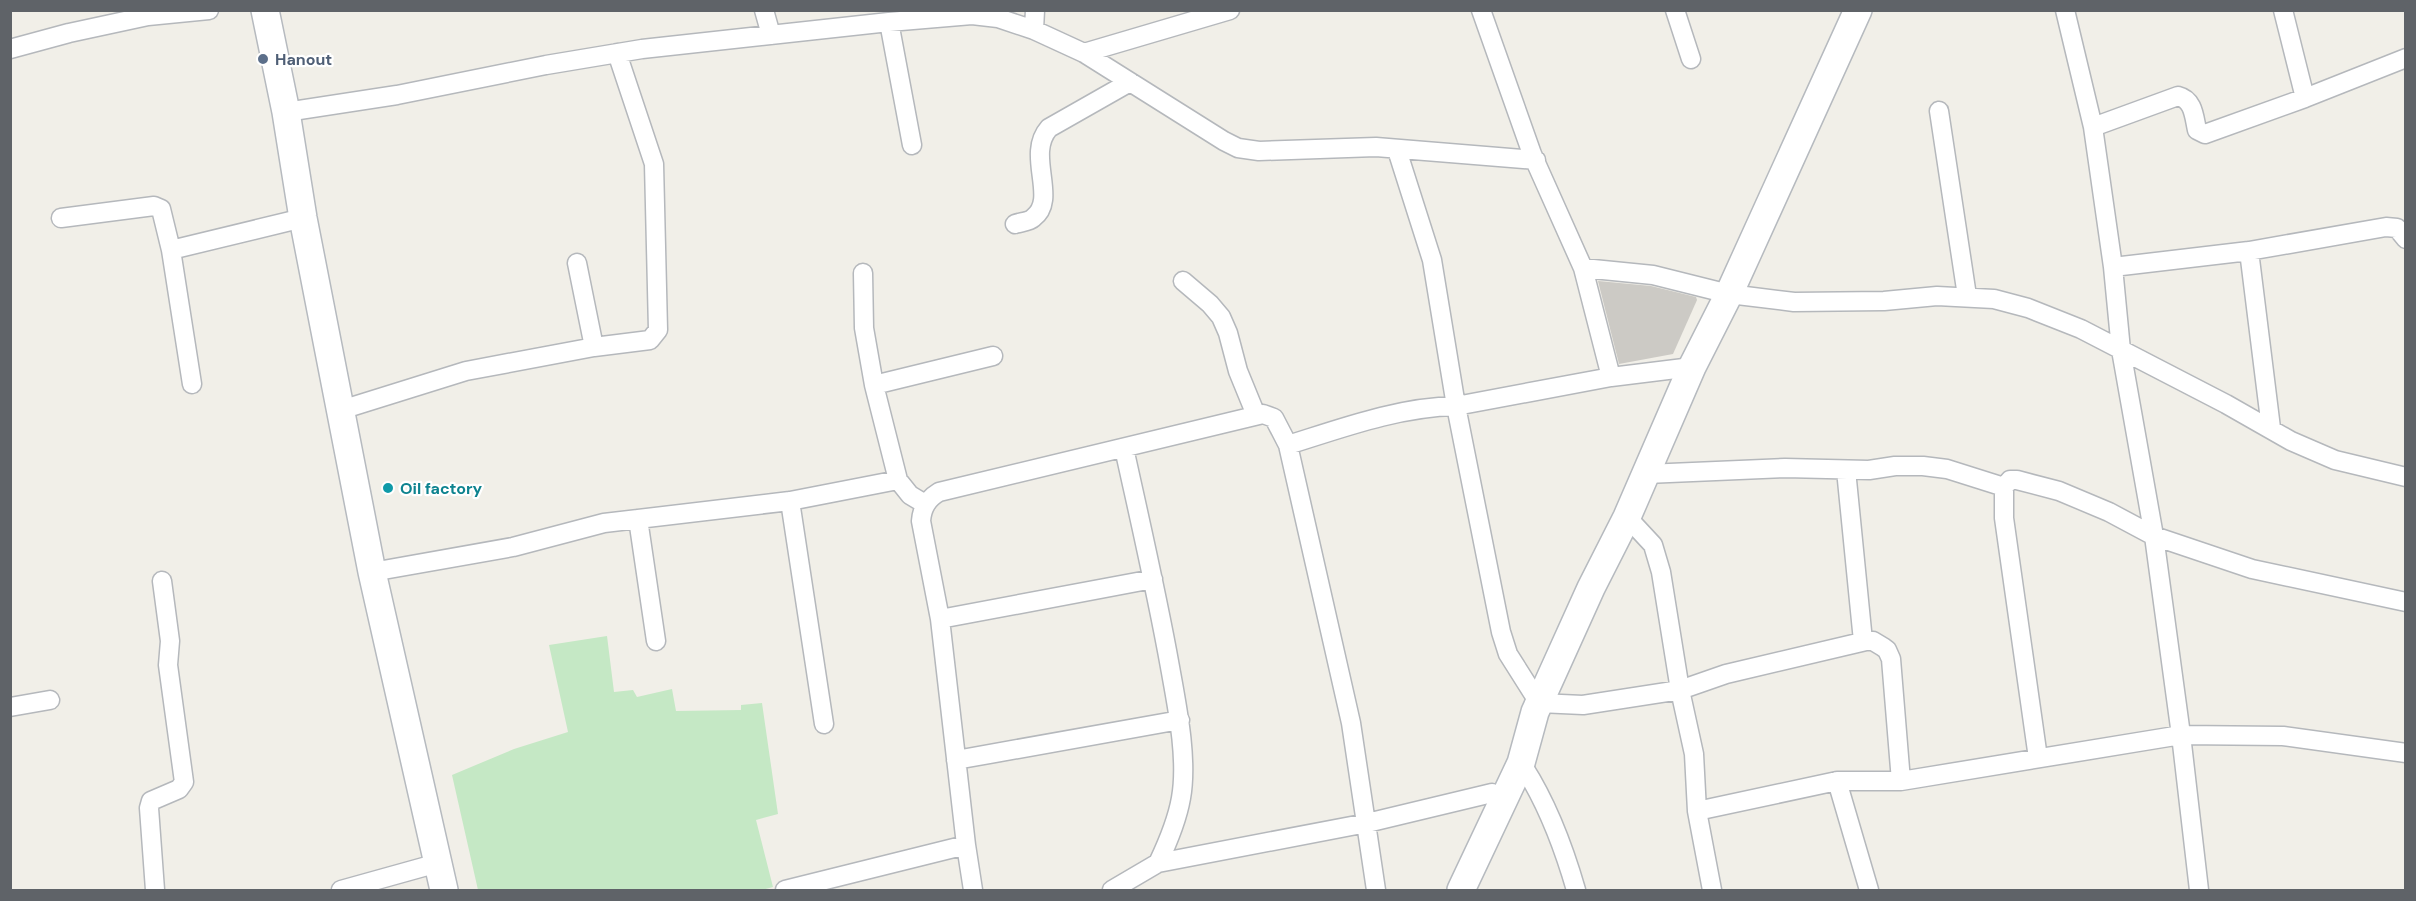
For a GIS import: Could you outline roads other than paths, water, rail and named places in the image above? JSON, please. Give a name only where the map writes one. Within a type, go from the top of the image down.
[{"type":"main road","points":[[265,10],[372,572],[444,891]]},
{"type":"main road","points":[[1443,891],[1515,743],[1537,708],[1591,588],[1627,517],[1692,367],[1729,294],[1858,10]]},
{"type":"main road","points":[[1461,891],[1521,763],[1537,708]]},
{"type":"street","points":[[10,49],[148,13],[209,10]]},
{"type":"street","points":[[764,10],[771,35]]},
{"type":"street","points":[[1034,30],[1035,10]]},
{"type":"street","points":[[1084,53],[1230,10]]},
{"type":"street","points":[[1481,10],[1536,160],[1583,268],[1611,377]]},
{"type":"street","points":[[1674,10],[1691,59]]},
{"type":"street","points":[[2065,10],[2093,128],[2113,267],[2121,350],[2154,536],[2199,891]]},
{"type":"street","points":[[2283,10],[2305,98]]},
{"type":"street","points":[[286,112],[396,95],[616,53],[889,22],[972,15],[998,18],[1034,30],[1084,53],[1238,148],[1275,152],[1376,147],[1536,160]]},
{"type":"street","points":[[889,22],[912,145]]},
{"type":"street","points":[[341,410],[466,372],[594,347],[650,340],[658,330],[654,164],[616,53]]},
{"type":"street","points":[[2093,128],[2178,96],[2185,98],[2189,103],[2197,130],[2205,134],[2406,58]]},
{"type":"street","points":[[1015,224],[1033,219],[1044,200],[1038,153],[1043,135],[1049,128],[1130,82]]},
{"type":"street","points":[[1939,111],[1967,296]]},
{"type":"street","points":[[1397,150],[1432,260],[1456,406],[1501,632],[1508,654],[1537,708],[1583,705],[1680,690],[1726,674],[1863,641],[1877,643],[1890,655],[1901,781]]},
{"type":"street","points":[[61,218],[154,206],[161,209],[165,217],[171,250],[192,384]]},
{"type":"street","points":[[171,250],[303,218]]},
{"type":"street","points":[[2113,267],[2249,251],[2386,227],[2397,228],[2406,239]]},
{"type":"street","points":[[2249,251],[2271,428]]},
{"type":"street","points":[[577,263],[594,347]]},
{"type":"street","points":[[1583,268],[1653,275],[1729,294],[1794,302],[1884,301],[1937,296],[1994,298],[2028,308],[2081,329],[2271,428],[2291,441],[2335,460],[2406,477]]},
{"type":"street","points":[[863,273],[864,328],[874,385],[898,480],[910,495],[925,504]]},
{"type":"street","points":[[1183,281],[1210,304],[1221,317],[1238,370],[1256,415]]},
{"type":"street","points":[[874,385],[993,356]]},
{"type":"street","points":[[1288,445],[1433,406],[1456,406],[1611,377],[1692,367]]},
{"type":"street","points":[[973,891],[940,619],[921,528],[921,515],[925,504],[939,492],[1263,414],[1274,418],[1288,445],[1351,723],[1376,891]]},
{"type":"street","points":[[1124,448],[1153,579],[1180,720],[1183,777],[1181,798],[1170,838],[1158,863]]},
{"type":"street","points":[[1646,474],[1785,468],[1846,470],[1923,466],[1947,469],[2004,488]]},
{"type":"street","points":[[1846,470],[1863,641]]},
{"type":"street","points":[[372,572],[513,547],[604,523],[790,501],[898,480]]},
{"type":"street","points":[[2038,758],[2005,529],[2004,488],[2010,480],[2059,491],[2109,512],[2154,536],[2252,569],[2406,602]]},
{"type":"street","points":[[790,501],[824,724]]},
{"type":"street","points":[[1627,517],[1653,545],[1658,557],[1680,690],[1694,754],[1697,811],[1712,891]]},
{"type":"street","points":[[638,519],[656,641]]},
{"type":"street","points":[[940,619],[1153,579]]},
{"type":"street","points":[[155,891],[150,801],[179,789],[184,782],[168,665],[170,640],[162,581]]},
{"type":"street","points":[[10,706],[50,700]]},
{"type":"street","points":[[956,760],[1180,720]]},
{"type":"street","points":[[1697,811],[1837,781],[1901,781],[2181,735],[2283,736],[2406,753]]},
{"type":"street","points":[[1521,763],[1533,781],[1553,821],[1576,891]]},
{"type":"street","points":[[1837,781],[1869,891]]},
{"type":"street","points":[[1112,891],[1158,863],[1367,824],[1492,793]]},
{"type":"street","points":[[785,891],[966,845]]},
{"type":"street","points":[[341,891],[438,863]]},
{"type":"place","name":"Hanout","points":[[263,59]]},
{"type":"place","name":"Oil factory","points":[[388,488]]}]
